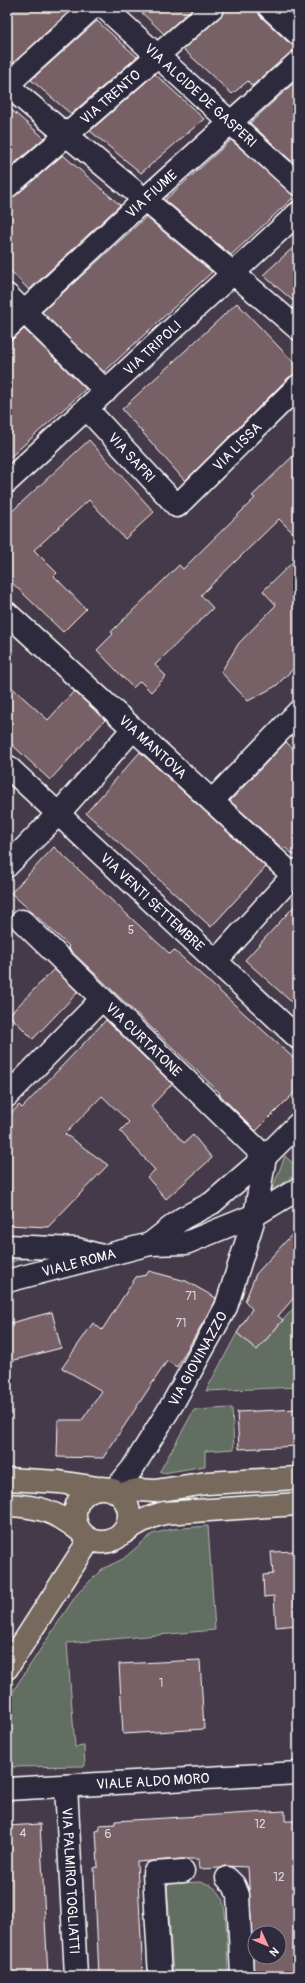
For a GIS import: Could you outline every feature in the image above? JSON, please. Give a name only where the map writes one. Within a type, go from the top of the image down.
[{"type":"main road","points":[[84,1535],[74,1516],[78,1501],[90,1490],[155,1491],[207,1483],[298,1478]]},
{"type":"main road","points":[[7,1480],[59,1482],[111,1491],[129,1509],[127,1526],[122,1533]]},
{"type":"main road","points":[[7,1505],[23,1505],[52,1512],[84,1535],[98,1542],[107,1542],[115,1539],[144,1519],[164,1513],[298,1504]]},
{"type":"main road","points":[[7,1668],[84,1535]]},
{"type":"street","points":[[92,7],[7,85],[66,136],[234,272],[298,329]]},
{"type":"street","name":"VIA ALCIDE DE GASPERI","points":[[104,7],[298,184]]},
{"type":"street","name":"VIA TRENTO","points":[[7,187],[213,7]]},
{"type":"street","points":[[269,7],[298,34]]},
{"type":"street","name":"VIA FIUME","points":[[7,328],[144,200],[298,62]]},
{"type":"street","name":"VIA TRIPOLI","points":[[7,482],[298,213]]},
{"type":"street","points":[[7,295],[106,391]]},
{"type":"street","name":"VIA LISSA","points":[[177,506],[298,386]]},
{"type":"street","name":"VIA SAPRI","points":[[87,408],[177,506]]},
{"type":"street","name":"VIA MANTOVA","points":[[7,614],[212,802],[296,875]]},
{"type":"street","points":[[212,802],[294,724]]},
{"type":"street","points":[[7,866],[59,813],[133,729]]},
{"type":"street","name":"VIA VENTI SETTEMBRE","points":[[7,766],[298,1038]]},
{"type":"street","points":[[216,961],[296,875]]},
{"type":"street","name":"VIA CURTATONE","points":[[22,921],[101,1000],[266,1157]]},
{"type":"street","points":[[8,1092],[101,1000]]},
{"type":"street","name":"VIALE ROMA","points":[[150,1244],[183,1218],[212,1203],[266,1157],[296,1134]]},
{"type":"street","points":[[255,1215],[266,1157]]},
{"type":"street","name":"VIALE ROMA","points":[[7,1281],[105,1257],[150,1244],[186,1243],[255,1215],[298,1189]]},
{"type":"street","name":"VIA GIOVINAZZO","points":[[111,1491],[132,1469],[173,1403],[226,1307],[255,1215]]},
{"type":"street","points":[[7,1246],[77,1249],[105,1257]]},
{"type":"street","name":"VIALE ALDO MORO","points":[[7,1789],[298,1774]]},
{"type":"street","name":"VIA PALMIRO TOGLIATTI","points":[[66,1786],[76,1976]]},
{"type":"street","points":[[160,1976],[154,1873],[183,1871]]},
{"type":"street","points":[[226,1878],[234,1885],[238,1895],[242,1976]]},
{"type":"green space","points":[[285,1156],[298,1168],[298,1172],[271,1192]]},
{"type":"green space","points":[[37,1255],[7,1263],[7,1256]]},
{"type":"green space","points":[[298,1303],[298,1387],[206,1391],[237,1333],[257,1350]]},
{"type":"green space","points":[[232,1408],[234,1449],[205,1451],[205,1466],[163,1473],[160,1471],[194,1410]]},
{"type":"green space","points":[[208,1526],[215,1630],[67,1643],[75,1747],[84,1746],[85,1766],[7,1767],[7,1700],[77,1594],[102,1569],[123,1559],[152,1534],[172,1529]]},
{"type":"green space","points":[[199,1882],[214,1887],[223,1900],[226,1921],[228,1976],[173,1976],[167,1884]]},
{"type":"building","points":[[7,7],[74,7],[12,64],[7,60]]},
{"type":"building","points":[[136,7],[194,7],[164,34]]},
{"type":"building","points":[[225,7],[257,7],[260,16],[289,43],[298,46],[298,50],[290,53],[252,86],[248,81],[232,94],[183,49],[221,16]]},
{"type":"building","points":[[287,7],[298,7],[298,17]]},
{"type":"building","points":[[97,21],[137,57],[71,114],[31,80]]},
{"type":"building","points":[[155,74],[204,119],[141,173],[90,131]]},
{"type":"building","points":[[298,79],[298,167],[250,123]]},
{"type":"building","points":[[7,106],[44,138],[7,170]]},
{"type":"building","points":[[231,140],[295,196],[231,255],[165,200]]},
{"type":"building","points":[[63,155],[120,205],[29,290],[7,267],[7,199],[15,196]]},
{"type":"building","points":[[146,217],[212,272],[104,372],[42,312]]},
{"type":"building","points":[[298,243],[298,305],[263,275]]},
{"type":"building","points":[[237,303],[298,367],[298,374],[289,377],[185,481],[122,409]]},
{"type":"building","points":[[24,329],[86,389],[7,460],[7,344]]},
{"type":"building","points":[[89,440],[154,512],[125,539],[89,500],[34,550],[57,573],[54,576],[86,609],[63,632],[7,578],[7,516]]},
{"type":"building","points":[[298,451],[298,538],[279,519],[201,595],[213,608],[155,665],[166,676],[151,692],[140,681],[133,688],[97,650],[113,634],[111,632],[179,565],[183,569],[255,498],[252,496]]},
{"type":"building","points":[[298,557],[298,664],[276,686],[248,701],[221,672],[239,643],[276,605],[263,591]]},
{"type":"building","points":[[7,683],[48,720],[74,691],[105,720],[50,780],[7,740]]},
{"type":"building","points":[[286,742],[298,753],[298,858],[284,847],[283,849],[230,801]]},
{"type":"building","points":[[140,752],[266,867],[211,927],[86,813]]},
{"type":"building","points":[[54,847],[170,954],[174,950],[298,1062],[298,1089],[256,1131],[219,1094],[220,1093],[68,948],[69,946],[11,893]]},
{"type":"building","points":[[298,902],[298,1008],[245,960]]},
{"type":"building","points":[[54,969],[78,992],[33,1039],[9,1015]]},
{"type":"building","points":[[106,1020],[172,1084],[151,1106],[184,1143],[193,1135],[212,1158],[166,1199],[147,1177],[155,1170],[120,1131],[129,1122],[102,1096],[65,1134],[108,1165],[48,1227],[7,1225],[7,1118],[19,1105],[22,1108]]},
{"type":"building","points":[[298,1228],[298,1293],[278,1316],[283,1320],[257,1350],[237,1333],[252,1309],[245,1301],[256,1274]]},
{"type":"building","points":[[149,1271],[186,1281],[216,1298],[215,1302],[177,1367],[167,1361],[103,1458],[57,1457],[58,1420],[82,1420],[102,1391],[62,1368],[93,1323],[102,1330],[136,1277],[146,1275]]},
{"type":"building","points":[[52,1312],[61,1348],[7,1362],[7,1324]]},
{"type":"building","points":[[298,1409],[298,1446],[239,1449],[237,1412]]},
{"type":"building","points":[[298,1551],[298,1625],[276,1627],[274,1596],[264,1597],[263,1575],[273,1574],[271,1552]]},
{"type":"building","points":[[200,1660],[204,1729],[123,1734],[119,1664]]},
{"type":"building","points":[[285,1811],[285,1821],[296,1821],[298,1832],[298,1976],[254,1976],[253,1965],[287,1965],[287,1925],[251,1925],[248,1867],[224,1866],[220,1868],[199,1869],[198,1859],[182,1859],[137,1862],[143,1976],[99,1976],[94,1868],[98,1867],[96,1831],[100,1830],[99,1825],[115,1824],[115,1821]]},
{"type":"building","points":[[40,1824],[48,1976],[7,1976],[7,1826]]}]
